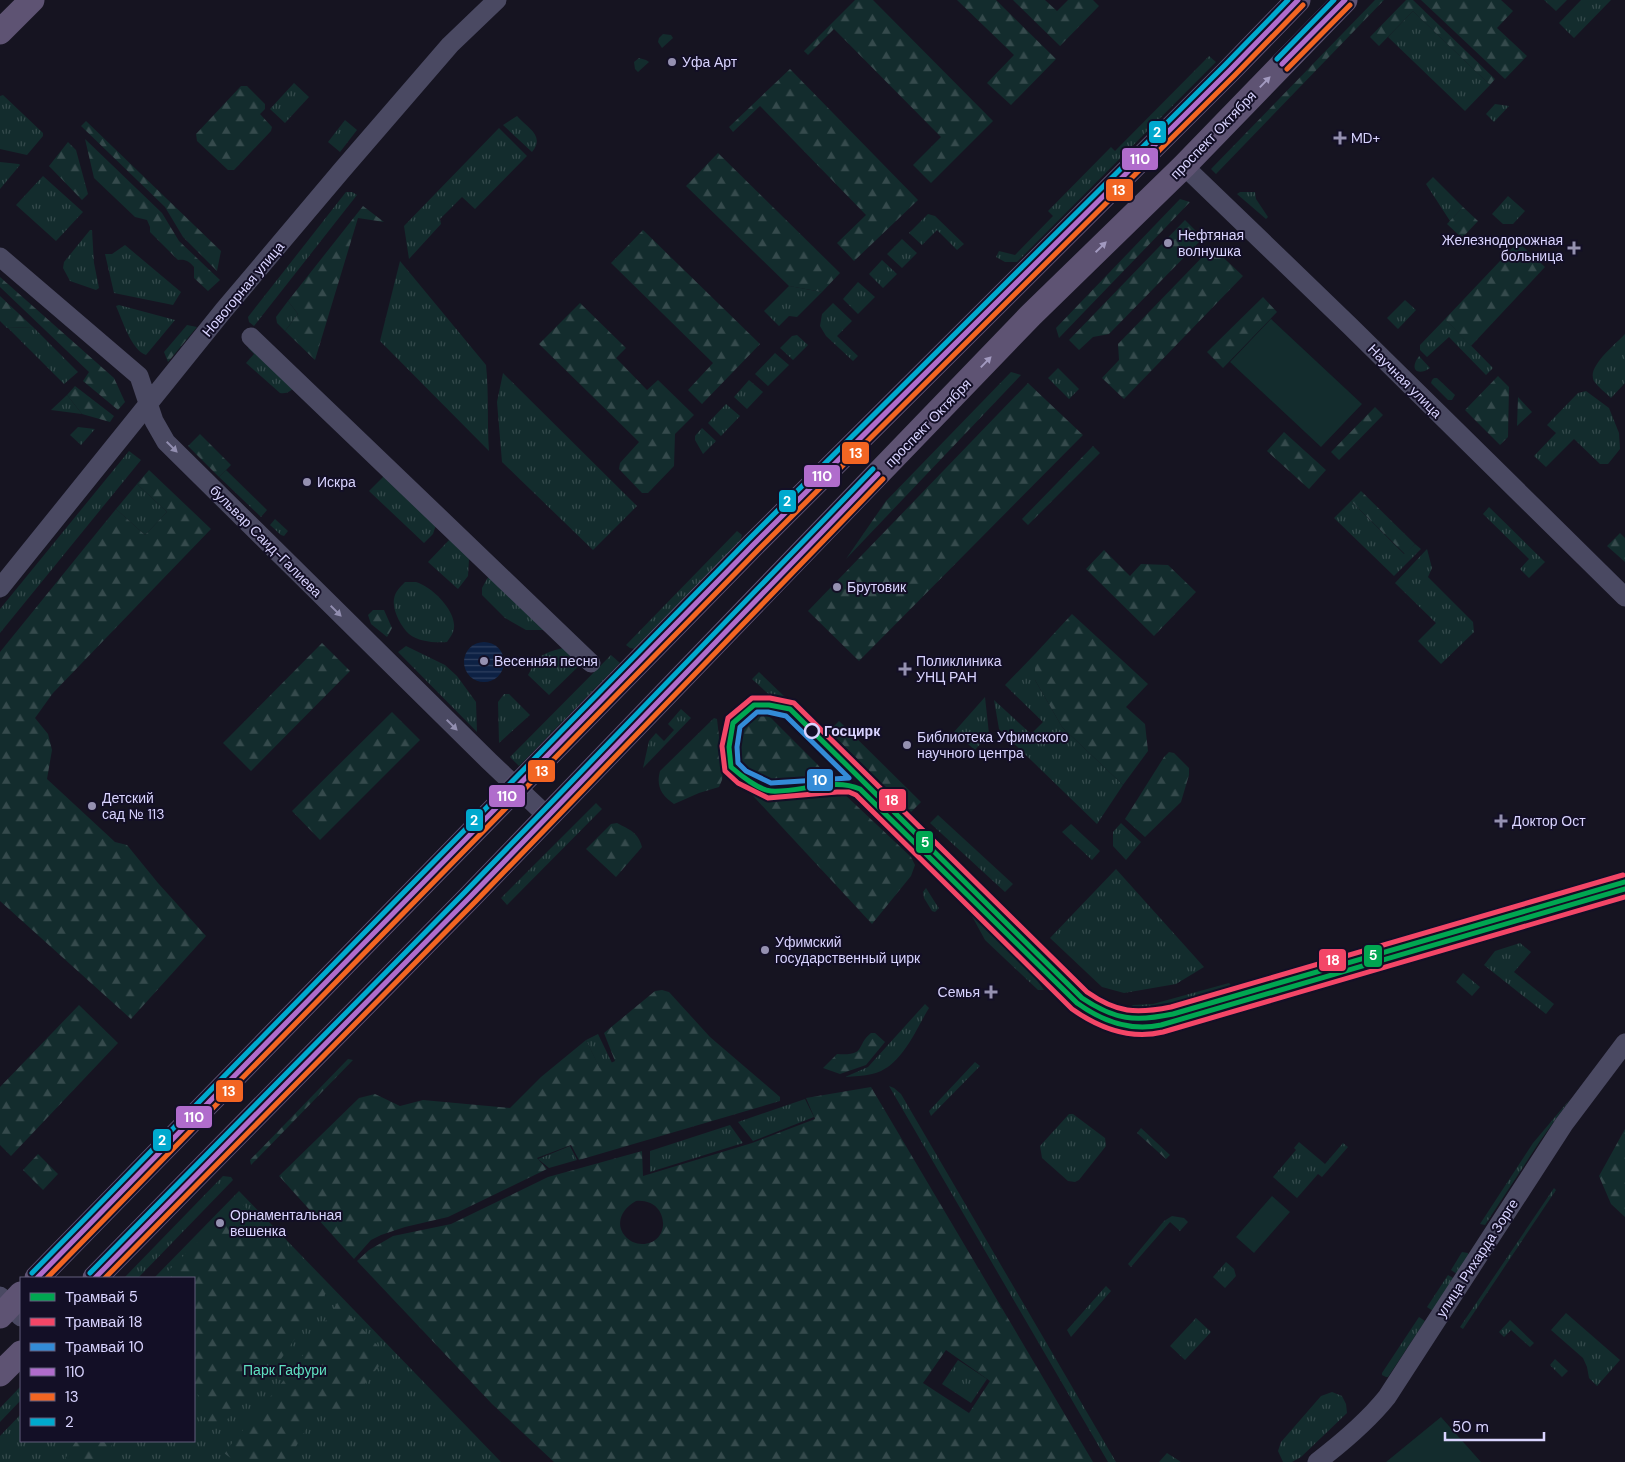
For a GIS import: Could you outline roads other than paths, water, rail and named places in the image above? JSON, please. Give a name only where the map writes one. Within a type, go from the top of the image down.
[{"type":"main road","points":[[0,32],[32,0]]},
{"type":"main road","points":[[38,1277],[808,489],[1298,0]]},
{"type":"main road","name":"проспект Октября","points":[[96,1277],[630,731],[1030,316],[1184,166],[1345,0]]},
{"type":"main road","points":[[1279,20],[1303,42]]},
{"type":"main road","points":[[808,489],[836,517]]},
{"type":"main road","points":[[600,702],[630,731]]},
{"type":"main road","points":[[132,1180],[162,1210]]},
{"type":"main road","points":[[0,1374],[20,1354]]},
{"type":"street","name":"Новогорная улица","points":[[0,588],[230,304],[450,45],[497,0]]},
{"type":"street","name":"Научная улица","points":[[1184,166],[1350,326],[1625,597]]},
{"type":"street","name":"бульвар Саид-Галиева","points":[[0,258],[139,376],[154,421],[166,442],[516,788],[547,816]]},
{"type":"street","points":[[251,337],[591,663]]},
{"type":"street","name":"улица Рихарда Зорге","points":[[1317,1462],[1343,1442],[1372,1415],[1387,1397],[1564,1124],[1625,1043]]},
{"type":"water","points":[[488,642],[495,645],[501,651],[504,662],[503,670],[495,679],[488,682],[480,682],[473,679],[465,670],[464,658],[467,651],[476,643]]},
{"type":"tram line","name":"18","points":[[1623,875],[1171,1007],[1147,1011],[1127,1010],[1108,1004],[1087,992],[794,703],[770,698],[752,698],[728,718],[722,746],[725,771],[738,783],[768,798],[837,792],[849,792],[856,795],[1072,1009],[1093,1022],[1115,1031],[1139,1034],[1163,1032],[1625,897]]},
{"type":"tram line","name":"5","points":[[1625,882],[1173,1014],[1147,1018],[1126,1017],[1105,1011],[1082,998],[790,709],[769,705],[754,705],[733,723],[729,747],[731,767],[750,782],[766,790],[782,791],[827,785],[850,786],[860,789],[1077,1003],[1106,1020],[1127,1026],[1150,1027],[1161,1025],[1625,889]]},
{"type":"tram line","name":"10","points":[[757,712],[768,712],[786,716],[849,778],[771,783],[746,771],[738,763],[737,747],[740,727],[757,712]]},
{"type":"tram line","points":[[920,839],[946,853],[992,898],[1009,926]]},
{"type":"place","name":"Уфа Арт","points":[[672,62]]},
{"type":"place","name":"MD+","points":[[1340,138]]},
{"type":"place","name":"Нефтяная волнушка","points":[[1168,243]]},
{"type":"place","name":"Железнодорожная больница","points":[[1574,248]]},
{"type":"place","name":"Искра","points":[[307,482]]},
{"type":"place","name":"Брутовик","points":[[837,587]]},
{"type":"place","name":"Весенняя песня","points":[[484,661]]},
{"type":"place","name":"Поликлиника УНЦ РАН","points":[[905,669]]},
{"type":"place","name":"Госцирк","points":[[812,731]]},
{"type":"place","name":"Библиотека Уфимского научного центра","points":[[907,745]]},
{"type":"place","name":"Детский сад № 113","points":[[92,806]]},
{"type":"place","name":"Доктор Ост","points":[[1501,821]]},
{"type":"place","name":"Уфимский государственный цирк","points":[[765,950]]},
{"type":"place","name":"Семья","points":[[991,992]]},
{"type":"place","name":"Орнаментальная вешенка","points":[[220,1223]]},
{"type":"park label","name":"Парк Гафури","points":[[285,1370]]}]
